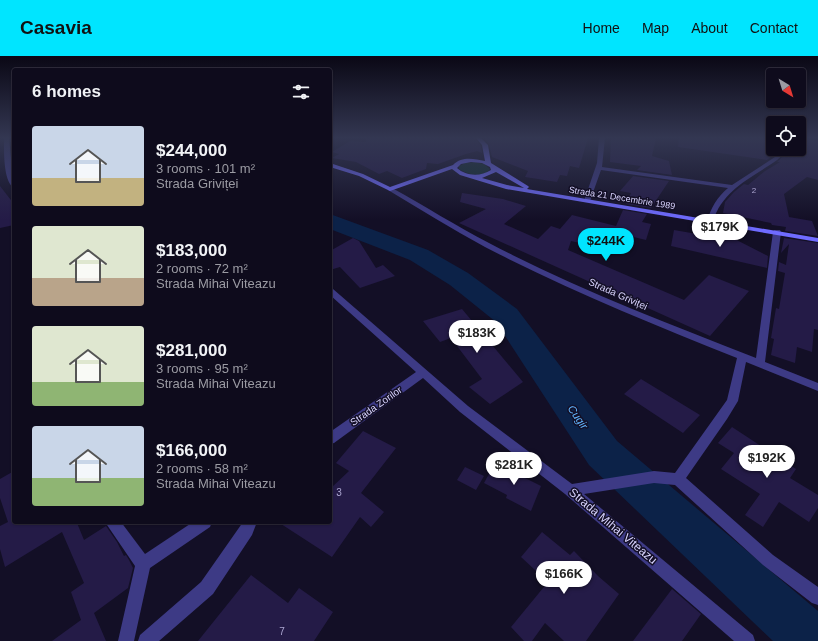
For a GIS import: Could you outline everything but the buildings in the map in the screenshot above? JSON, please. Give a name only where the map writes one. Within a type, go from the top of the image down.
[{"type":"main road","name":"Strada 21 Decembrie 1989","points":[[491,165],[513,180],[541,193]]},
{"type":"main road","name":"Strada Griviței","points":[[332,166],[361,175],[390,188]]},
{"type":"main road","points":[[390,188],[454,166],[455,170],[461,174]]},
{"type":"main road","points":[[471,176],[488,174],[494,170],[494,168]]},
{"type":"main road","points":[[433,174],[461,174]]},
{"type":"main road","name":"Strada 21 Decembrie 1989","points":[[461,174],[506,187],[587,202],[777,232],[818,240]]},
{"type":"street","points":[[8,165],[9,174],[12,181]]},
{"type":"street","points":[[710,222],[711,215],[726,194],[733,187],[766,165]]},
{"type":"street","points":[[587,202],[600,168],[733,187]]},
{"type":"street","name":"Strada Griviței","points":[[390,188],[494,249],[648,319],[818,386]]},
{"type":"street","points":[[760,364],[777,232]]},
{"type":"street","name":"Strada Mihai Viteazu","points":[[332,293],[464,409],[570,490],[747,641]]},
{"type":"street","points":[[678,479],[732,401],[742,357]]},
{"type":"street","name":"Strada Zorilor","points":[[332,438],[422,373]]},
{"type":"street","points":[[570,490],[654,477],[678,479],[768,560],[818,597]]},
{"type":"street","points":[[113,524],[143,564]]},
{"type":"street","points":[[126,641],[143,564],[202,524]]},
{"type":"street","points":[[146,641],[207,588],[249,524]]},
{"type":"green space","points":[[486,165],[490,169],[484,174],[475,175],[462,171],[459,169],[459,166]]},
{"type":"waterway","name":"Cugir","points":[[332,222],[419,255],[459,279],[507,316],[603,453],[812,641]]}]
